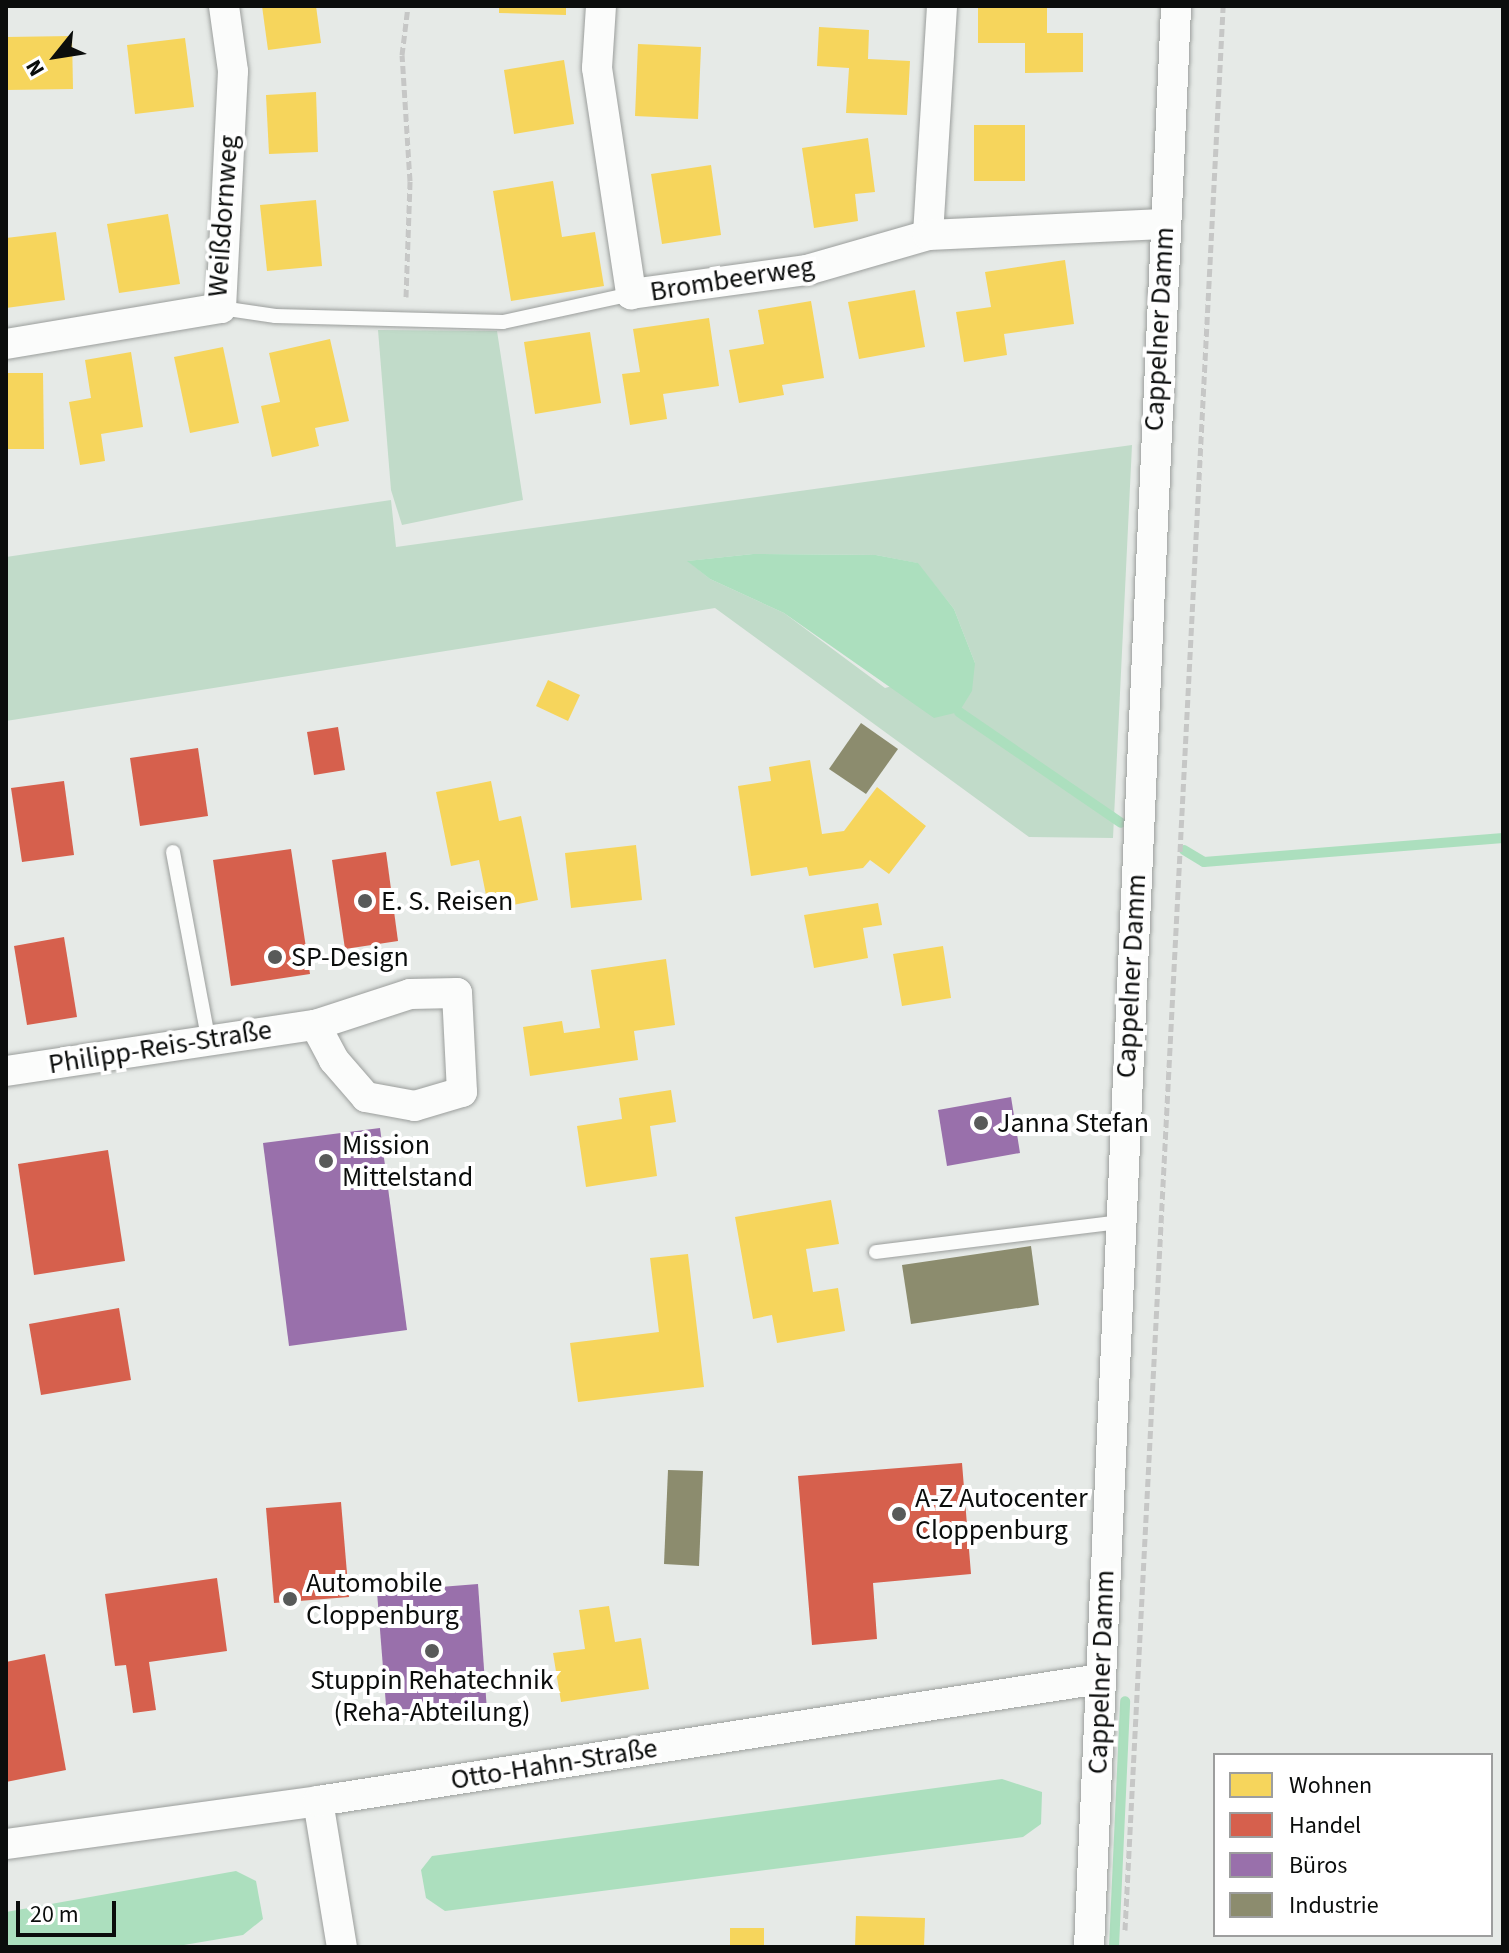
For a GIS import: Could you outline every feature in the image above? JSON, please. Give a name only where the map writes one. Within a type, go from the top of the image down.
[{"type":"street","name":"Weißdornweg","points":[[6,344],[221,308],[233,71],[224,6]]},
{"type":"street","name":"Brombeerweg","points":[[601,6],[597,68],[631,294],[807,270],[928,235],[1164,224]]},
{"type":"street","points":[[928,235],[942,6]]},
{"type":"street","name":"Cappelner Damm","points":[[1089,1947],[1176,6]]},
{"type":"street","name":"Philipp-Reis-Straße","points":[[6,1071],[208,1038],[315,1025],[410,994],[457,993],[462,1092],[415,1106],[366,1097],[334,1060],[315,1025]]},
{"type":"street","name":"Otto-Hahn-Straße","points":[[6,1844],[318,1801],[1100,1679]]},
{"type":"street","points":[[318,1801],[342,1947]]},
{"type":"lane","points":[[221,308],[275,316],[503,322],[631,294]]},
{"type":"lane","points":[[173,852],[208,1038]]},
{"type":"lane","points":[[876,1252],[1120,1222]]},
{"type":"path","points":[[406,318],[410,181],[402,55],[408,6]]},
{"type":"path","points":[[1124,1947],[1223,6]]},
{"type":"shaded area","points":[[378,330],[497,331],[523,500],[402,525],[391,490]]},
{"type":"shaded area","points":[[1132,445],[1113,838],[1029,837],[715,608],[6,721],[6,557],[391,500],[396,547]],"holes":[[[753,554],[876,555],[917,563],[954,609],[975,663],[885,688],[784,613],[710,579],[688,561]]]},
{"type":"shaded area","points":[[753,554],[876,555],[918,563],[954,609],[975,663],[972,691],[959,712],[934,718],[784,613],[710,579],[687,561]]},
{"type":"shaded area","points":[[1002,1779],[1042,1792],[1041,1824],[1023,1837],[445,1911],[426,1898],[421,1870],[432,1856]]},
{"type":"shaded area","points":[[236,1871],[256,1881],[263,1919],[243,1935],[172,1947],[6,1947],[6,1912]]},
{"type":"building: Wohnen","points":[[262,6],[316,6],[321,43],[268,50]]},
{"type":"building: Wohnen","points":[[499,6],[566,6],[566,15],[499,13]]},
{"type":"building: Wohnen","points":[[978,6],[1047,6],[1047,33],[1083,33],[1083,72],[1025,73],[1025,43],[978,43]]},
{"type":"building: Wohnen","points":[[819,27],[869,30],[868,59],[910,61],[907,115],[846,113],[849,68],[817,66]]},
{"type":"building: Wohnen","points":[[72,36],[73,89],[6,90],[6,37]]},
{"type":"building: Wohnen","points":[[185,38],[194,107],[135,114],[127,45]]},
{"type":"building: Wohnen","points":[[638,44],[701,47],[698,119],[635,116]]},
{"type":"building: Wohnen","points":[[564,60],[574,124],[514,134],[504,70]]},
{"type":"building: Wohnen","points":[[316,92],[318,152],[269,154],[266,95]]},
{"type":"building: Wohnen","points":[[974,125],[1025,125],[1025,181],[974,181]]},
{"type":"building: Wohnen","points":[[868,138],[875,192],[855,194],[858,221],[814,228],[802,148]]},
{"type":"building: Wohnen","points":[[711,165],[721,235],[662,244],[651,174]]},
{"type":"building: Wohnen","points":[[553,181],[562,237],[595,232],[604,286],[511,301],[493,191]]},
{"type":"building: Wohnen","points":[[316,200],[322,266],[267,271],[260,205]]},
{"type":"building: Wohnen","points":[[168,214],[180,284],[119,293],[107,224]]},
{"type":"building: Wohnen","points":[[56,232],[65,300],[6,308],[6,238]]},
{"type":"building: Wohnen","points":[[1065,260],[1074,324],[1004,334],[1007,355],[964,362],[956,312],[991,307],[985,272]]},
{"type":"building: Wohnen","points":[[915,290],[925,347],[859,359],[848,302]]},
{"type":"building: Wohnen","points":[[811,301],[824,378],[782,385],[784,395],[739,403],[729,350],[764,344],[758,310]]},
{"type":"building: Wohnen","points":[[709,318],[719,386],[663,394],[667,419],[630,425],[622,374],[640,372],[633,329]]},
{"type":"building: Wohnen","points":[[590,332],[601,403],[535,414],[524,342]]},
{"type":"building: Wohnen","points":[[330,339],[349,421],[315,428],[319,446],[272,457],[261,406],[280,402],[269,353]]},
{"type":"building: Wohnen","points":[[223,347],[239,423],[190,433],[174,357]]},
{"type":"building: Wohnen","points":[[131,352],[143,427],[101,434],[105,461],[80,465],[69,402],[91,398],[85,360]]},
{"type":"building: Wohnen","points":[[6,373],[43,373],[44,449],[6,449]]},
{"type":"building: Wohnen","points":[[548,680],[580,695],[568,721],[536,706]]},
{"type":"building: Wohnen","points":[[810,760],[822,834],[844,831],[877,787],[926,826],[889,874],[870,860],[863,868],[809,876],[807,867],[751,876],[738,786],[771,781],[769,767]]},
{"type":"building: Wohnen","points":[[491,781],[499,821],[521,816],[538,900],[489,910],[479,860],[451,866],[436,792]]},
{"type":"building: Wohnen","points":[[636,845],[642,900],[571,908],[565,853]]},
{"type":"building: Wohnen","points":[[878,903],[882,925],[863,928],[868,958],[814,968],[804,915]]},
{"type":"building: Wohnen","points":[[943,946],[951,998],[902,1006],[893,954]]},
{"type":"building: Wohnen","points":[[666,959],[675,1025],[634,1031],[638,1060],[530,1076],[523,1027],[562,1021],[564,1033],[600,1028],[591,970]]},
{"type":"building: Wohnen","points":[[671,1090],[676,1122],[650,1126],[657,1176],[586,1187],[577,1126],[622,1119],[619,1098]]},
{"type":"building: Wohnen","points":[[831,1200],[839,1244],[806,1249],[813,1292],[838,1288],[845,1331],[777,1343],[772,1315],[753,1319],[735,1217]]},
{"type":"building: Wohnen","points":[[688,1254],[704,1387],[578,1402],[570,1343],[659,1332],[650,1258]]},
{"type":"building: Wohnen","points":[[609,1606],[615,1642],[641,1638],[649,1689],[561,1702],[553,1653],[585,1649],[579,1610]]},
{"type":"building: Wohnen","points":[[856,1916],[925,1918],[924,1947],[855,1947]]},
{"type":"building: Wohnen","points":[[730,1928],[764,1928],[764,1947],[730,1947]]},
{"type":"building: Handel","points":[[338,727],[345,770],[314,775],[307,732]]},
{"type":"building: Handel","points":[[198,748],[208,816],[140,826],[130,758]]},
{"type":"building: Handel","points":[[64,781],[74,855],[22,862],[11,788]]},
{"type":"building: Handel","points":[[291,849],[310,974],[231,986],[213,860]]},
{"type":"building: Handel","name":"E. S. Reisen","points":[[386,852],[398,941],[345,949],[332,860]]},
{"type":"building: Handel","points":[[64,937],[77,1017],[27,1025],[14,946]]},
{"type":"building: Handel","points":[[108,1150],[125,1261],[34,1275],[18,1164]]},
{"type":"building: Handel","points":[[119,1308],[131,1380],[41,1395],[29,1324]]},
{"type":"building: Handel","points":[[962,1463],[971,1574],[873,1583],[877,1639],[812,1645],[798,1476]]},
{"type":"building: Handel","points":[[341,1502],[349,1597],[274,1603],[266,1508]]},
{"type":"building: Handel","points":[[217,1578],[227,1651],[149,1662],[156,1710],[133,1713],[126,1665],[115,1666],[105,1594]]},
{"type":"building: Handel","points":[[45,1654],[66,1770],[6,1782],[6,1662]]},
{"type":"building: Büros","points":[[1011,1097],[1020,1153],[947,1166],[938,1110]]},
{"type":"building: Büros","points":[[380,1128],[407,1330],[289,1346],[263,1143]]},
{"type":"building: Büros","name":"Stuppin Rehatechnik (Reha-Abteilung)","points":[[478,1584],[487,1711],[387,1718],[377,1592]]},
{"type":"building: Industrie","points":[[861,723],[898,749],[866,794],[829,769]]},
{"type":"building: Industrie","points":[[1031,1246],[1039,1305],[911,1324],[902,1265]]},
{"type":"building: Industrie","points":[[668,1470],[703,1471],[699,1566],[664,1564]]},
{"type":"waterway","points":[[959,712],[1121,823]]},
{"type":"waterway","points":[[1184,850],[1204,862],[1503,838]]},
{"type":"waterway","points":[[1114,1947],[1125,1701]]},
{"type":"place","name":"E. S. Reisen","points":[[365,901]]},
{"type":"place","name":"SP-Design","points":[[275,957]]},
{"type":"place","name":"Janna Stefan","points":[[981,1123]]},
{"type":"place","name":"Mission Mittelstand","points":[[326,1161]]},
{"type":"place","name":"A-Z Autocenter Cloppenburg","points":[[899,1514]]},
{"type":"place","name":"Automobile Cloppenburg","points":[[290,1599]]},
{"type":"place","name":"Stuppin Rehatechnik (Reha-Abteilung)","points":[[432,1651]]}]
